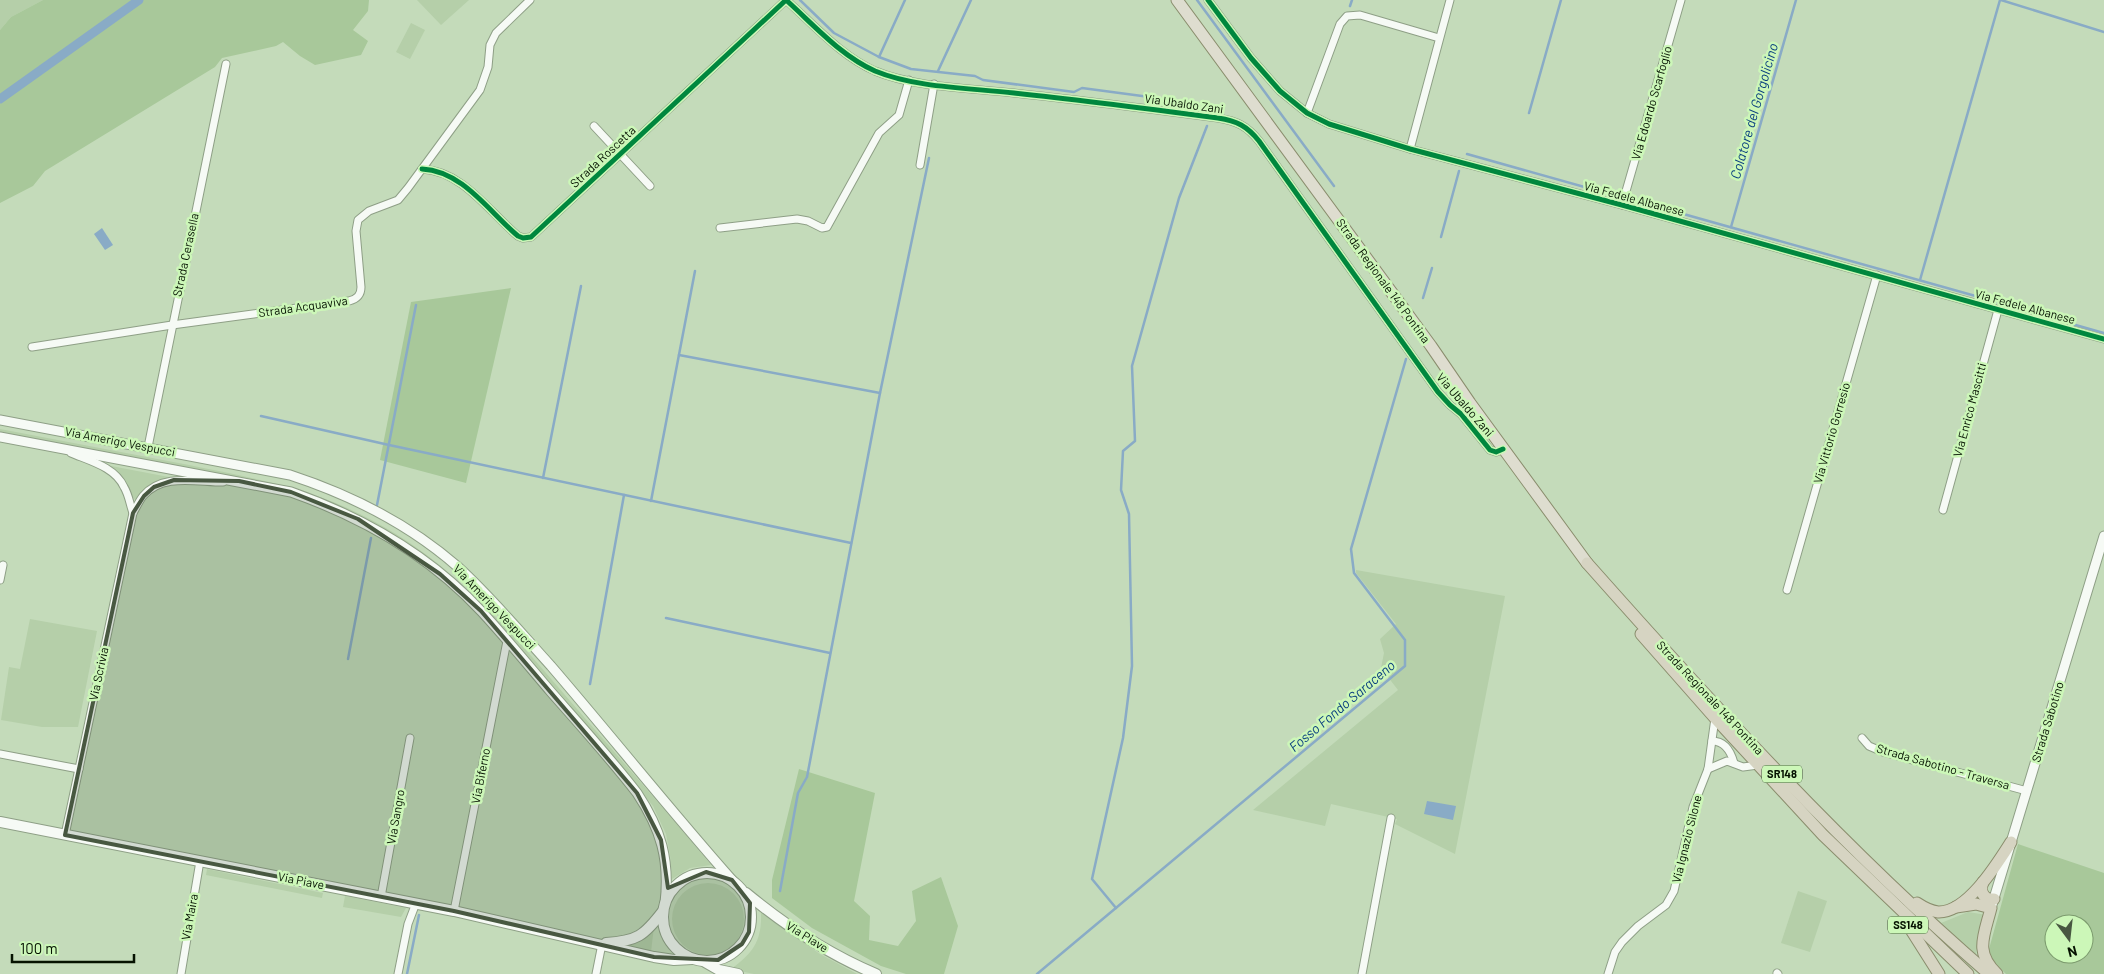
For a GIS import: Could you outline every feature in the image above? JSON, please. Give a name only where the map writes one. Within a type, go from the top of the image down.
[{"type":"highway","name":"Strada Regionale 148 Pontina","points":[[1587,563],[1648,642],[1758,765],[1871,882],[1968,974]]},
{"type":"highway","name":"Strada Regionale 148 Pontina","points":[[1587,563],[1728,718],[1833,828],[1989,974]]},
{"type":"highway","points":[[1955,908],[1991,873],[2011,842]]},
{"type":"highway","name":"SS148","points":[[1871,882],[1910,928],[1939,974]]},
{"type":"highway","points":[[1982,882],[1980,888],[1984,897],[1992,903]]},
{"type":"highway","points":[[1898,890],[1931,910],[1944,911],[1976,904],[1992,903]]},
{"type":"highway","points":[[1992,903],[1982,943],[1982,952],[1987,964],[1997,974]]},
{"type":"main road","name":"Strada Regionale 148 Pontina","points":[[1177,0],[1431,346],[1503,449],[1587,563]]},
{"type":"main road","name":"Via Piave","points":[[0,822],[416,903],[654,957],[674,960],[692,959]]},
{"type":"main road","points":[[704,962],[718,960],[732,954],[742,944],[749,932],[752,918],[750,903],[743,890],[732,880],[719,874],[706,872],[692,875],[680,881],[671,891],[664,907],[663,923],[666,935],[681,954],[704,962],[719,970],[738,974]]},
{"type":"main road","name":"Via Piave","points":[[743,890],[798,933],[833,954],[876,974]]},
{"type":"main road","name":"Via Piave","points":[[602,944],[634,939],[644,933],[664,907]]},
{"type":"street","name":"Strada Acquaviva","points":[[32,347],[172,325],[349,301],[357,298],[362,287],[356,231],[358,220],[366,213],[391,204],[401,198],[480,90],[488,67],[490,45],[496,33],[530,0]]},
{"type":"street","name":"Strada Roscetta","points":[[422,169],[431,169],[464,185],[516,234],[526,238],[534,235],[786,0]]},
{"type":"street","name":"Via Ubaldo Zani","points":[[786,0],[837,46],[856,60],[882,73],[934,84],[1209,117],[1235,121],[1244,125],[1259,141],[1438,392],[1462,414],[1490,450],[1496,452],[1503,449]]},
{"type":"street","name":"Via Fedele Albanese","points":[[1208,0],[1263,73],[1283,94],[1307,113],[1329,124],[1410,149],[1622,205],[2104,339]]},
{"type":"street","points":[[1410,149],[1450,0]]},
{"type":"street","name":"Via Edoardo Scarfoglio","points":[[1622,205],[1681,0]]},
{"type":"street","points":[[1307,113],[1340,24],[1344,18],[1357,15],[1439,38]]},
{"type":"street","name":"Strada Cerasella","points":[[148,447],[226,64]]},
{"type":"street","points":[[720,228],[798,219],[808,221],[822,228],[827,226],[879,133],[899,116],[909,80]]},
{"type":"street","points":[[920,165],[934,84]]},
{"type":"street","points":[[594,126],[650,186]]},
{"type":"street","name":"Via Vittorio Gorresio","points":[[1787,590],[1877,275]]},
{"type":"street","name":"Via Enrico Mascitti","points":[[1943,510],[1998,310]]},
{"type":"street","name":"Via Amerigo Vespucci","points":[[0,420],[290,475],[326,487],[390,518],[458,567],[521,632],[732,880]]},
{"type":"street","name":"Via Amerigo Vespucci","points":[[0,437],[291,492],[326,504],[358,519],[396,542],[440,574],[481,611],[626,779],[648,810],[657,827],[665,854],[667,875],[664,907]]},
{"type":"street","name":"Via Scrivia","points":[[59,448],[95,462],[117,476],[124,485],[133,513]]},
{"type":"street","name":"Via Scrivia","points":[[65,835],[133,513],[144,496],[154,487],[165,482],[174,480],[239,481]]},
{"type":"street","name":"Strada Sabotino","points":[[1992,903],[2104,536]]},
{"type":"street","points":[[0,580],[3,565]]},
{"type":"street","name":"Via Biferno","points":[[454,911],[508,641]]},
{"type":"street","name":"Via Ignazio Silone","points":[[1608,974],[1615,952],[1624,939],[1666,905],[1673,894],[1693,807],[1708,769],[1715,718]]},
{"type":"street","name":"Via Sangro","points":[[381,896],[410,738]]},
{"type":"street","name":"Strada Sabotino - Traversa","points":[[1862,738],[1870,746],[1883,752],[2027,791]]},
{"type":"street","points":[[1712,741],[1717,741],[1732,753],[1734,763]]},
{"type":"street","points":[[0,754],[79,769]]},
{"type":"street","points":[[1708,769],[1726,761],[1743,766],[1758,765]]},
{"type":"street","points":[[1362,974],[1391,818]]},
{"type":"street","name":"Via Maira","points":[[181,974],[200,861]]},
{"type":"street","points":[[398,974],[408,924],[416,903]]},
{"type":"street","points":[[596,974],[602,944]]},
{"type":"highlighted area","points":[[174,480],[239,481],[291,492],[358,519],[440,574],[481,611],[637,793],[661,840],[668,888],[706,872],[732,880],[750,903],[749,932],[742,944],[718,960],[654,957],[454,911],[65,835],[133,513],[144,496],[154,487]]},
{"type":"green space","points":[[0,0],[43,0],[11,17],[0,30]]},
{"type":"green space","points":[[43,0],[369,0],[368,11],[353,30],[368,41],[361,55],[315,65],[283,42],[276,46],[222,58],[215,67],[45,171],[33,186],[0,203],[0,30],[11,17]]},
{"type":"green space","points":[[417,0],[469,0],[441,25]]},
{"type":"green space","points":[[411,23],[425,30],[410,59],[396,52]]},
{"type":"green space","points":[[511,288],[466,483],[380,460],[411,302]]},
{"type":"green space","points":[[0,429],[268,482],[326,499],[382,525],[415,546],[473,594],[551,678],[711,865],[690,868],[672,879],[666,834],[653,806],[569,704],[490,616],[365,521],[235,477],[0,433]]},
{"type":"green space","points":[[106,465],[174,478],[155,483],[135,500],[121,477]]},
{"type":"green space","points":[[1356,570],[1505,596],[1455,854],[1395,824],[1397,819],[1331,804],[1325,826],[1253,810],[1398,690],[1381,668],[1384,653],[1380,639],[1396,624],[1356,573]]},
{"type":"green space","points":[[30,619],[97,631],[78,727],[42,727],[1,720],[9,667],[20,669]]},
{"type":"green space","points":[[799,769],[875,793],[854,901],[870,916],[869,940],[898,946],[916,921],[912,891],[941,877],[958,926],[944,974],[906,974],[881,966],[812,928],[772,898],[772,880]]},
{"type":"green space","points":[[2018,844],[2104,873],[2104,974],[2006,974],[1989,958],[1989,949]]},
{"type":"green space","points":[[207,869],[323,893],[322,898],[206,875]]},
{"type":"green space","points":[[708,883],[728,889],[738,899],[744,919],[738,939],[728,949],[708,955],[688,949],[678,939],[672,919],[678,899],[688,889]]},
{"type":"green space","points":[[1798,891],[1827,901],[1810,952],[1781,943]]},
{"type":"green space","points":[[345,896],[406,908],[401,917],[343,907]]},
{"type":"green space","points":[[1968,912],[1987,915],[1976,955],[1941,923]]},
{"type":"green space","points":[[761,913],[820,954],[857,974],[754,974],[731,969],[755,945],[760,931]]},
{"type":"green space","points":[[654,927],[651,952],[619,946]]},
{"type":"water","points":[[102,228],[113,245],[105,250],[94,234]]},
{"type":"water","points":[[1427,801],[1456,806],[1453,820],[1424,814]]},
{"type":"waterway","points":[[0,99],[139,0]]},
{"type":"waterway","points":[[800,0],[834,33],[879,57],[911,69],[975,76],[983,80],[1074,92],[1082,88],[1157,98]]},
{"type":"waterway","points":[[879,57],[905,0]]},
{"type":"waterway","points":[[938,71],[971,0]]},
{"type":"waterway","points":[[1197,0],[1334,186]]},
{"type":"waterway","points":[[1350,6],[1352,0]]},
{"type":"waterway","points":[[1529,113],[1561,0]]},
{"type":"waterway","name":"Colatore del Gorgolicino","points":[[1731,227],[1796,0]]},
{"type":"waterway","points":[[1920,280],[2000,0]]},
{"type":"waterway","points":[[2001,0],[2104,32]]},
{"type":"waterway","points":[[1116,908],[1092,879],[1123,738],[1132,666],[1129,514],[1121,490],[1123,451],[1135,441],[1132,366],[1179,198],[1207,126]]},
{"type":"waterway","points":[[1467,154],[1620,197]]},
{"type":"waterway","points":[[780,891],[798,793],[807,777],[880,393],[929,158]]},
{"type":"waterway","name":"Fosso Fondo Saraceno","points":[[1441,237],[1459,171]]},
{"type":"waterway","points":[[1630,199],[2004,304]]},
{"type":"waterway","name":"Fosso Fondo Saraceno","points":[[1423,298],[1432,268]]},
{"type":"waterway","points":[[651,501],[695,271]]},
{"type":"waterway","points":[[543,478],[581,286]]},
{"type":"waterway","points":[[377,505],[416,305]]},
{"type":"waterway","points":[[2012,307],[2104,333]]},
{"type":"waterway","points":[[679,355],[880,393]]},
{"type":"waterway","name":"Fosso Fondo Saraceno","points":[[1037,974],[1405,666],[1405,640],[1354,573],[1351,549],[1406,359]]},
{"type":"waterway","points":[[261,416],[851,543]]},
{"type":"waterway","points":[[590,684],[624,495]]},
{"type":"waterway","points":[[348,659],[371,538]]},
{"type":"waterway","points":[[666,618],[830,653]]},
{"type":"waterway","points":[[407,974],[419,915]]},
{"type":"cycle path","points":[[422,169],[437,171],[463,185],[518,236],[523,238],[531,237],[786,0],[839,49],[863,65],[891,77],[926,84],[1218,118],[1241,125],[1259,141],[1438,392],[1461,414],[1490,450],[1496,452],[1503,449]]},
{"type":"cycle path","points":[[1208,0],[1251,58],[1280,91],[1307,113],[1329,124],[1410,149],[1622,205],[2104,339]]}]
